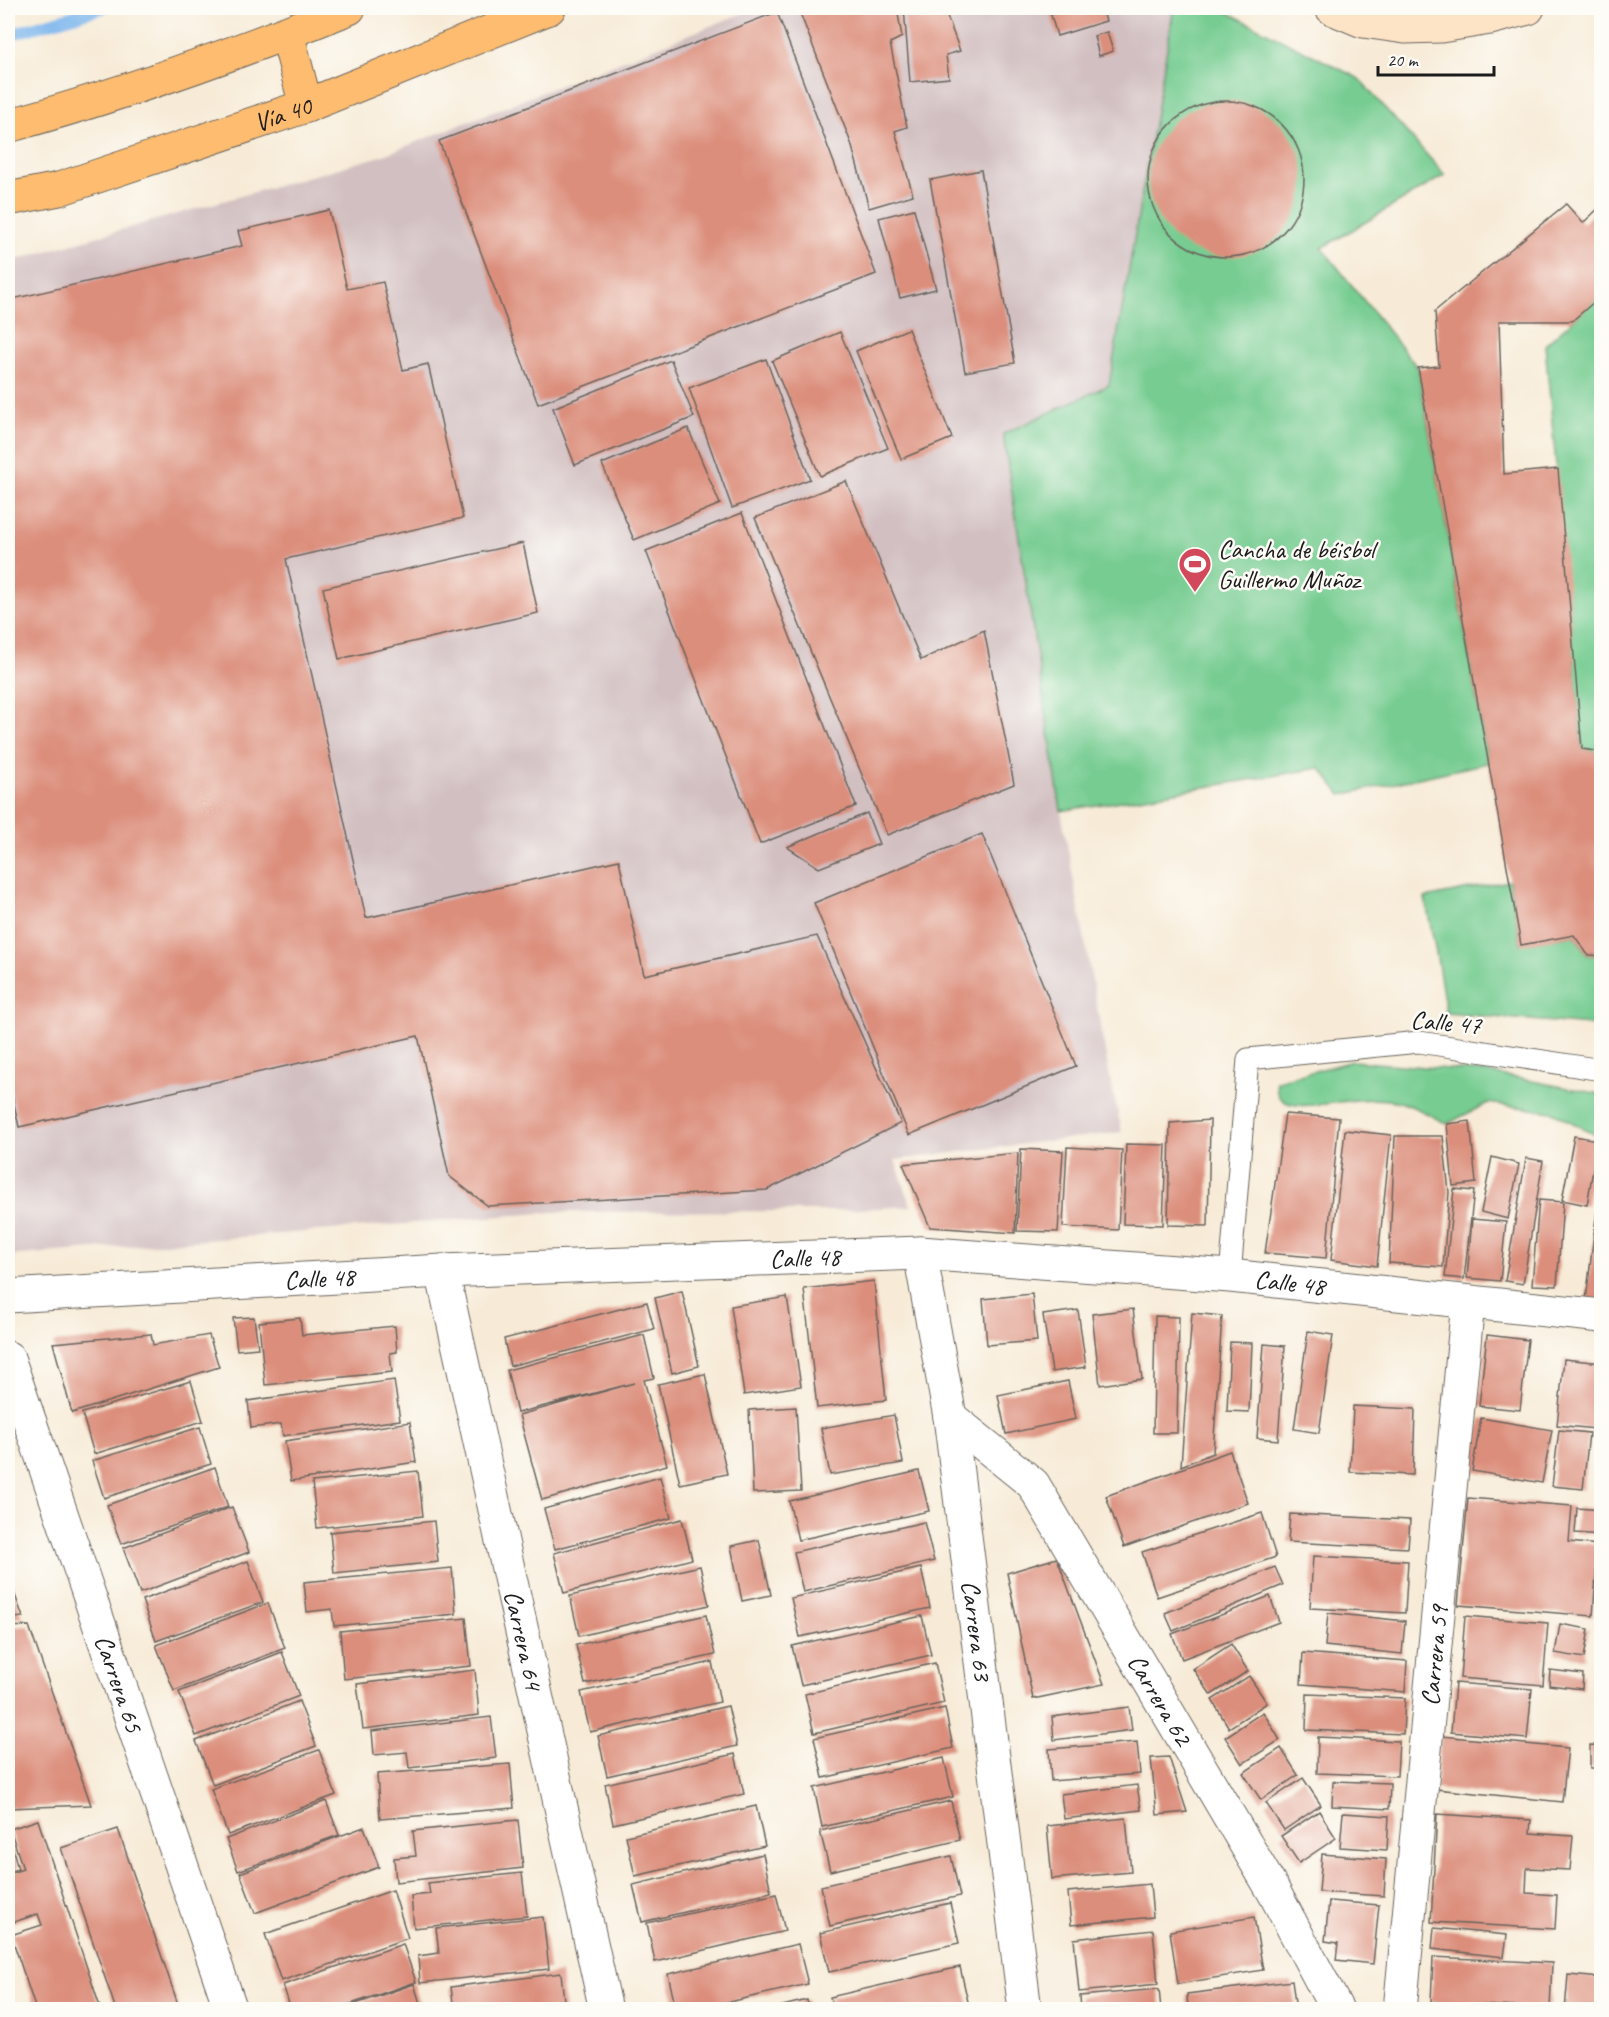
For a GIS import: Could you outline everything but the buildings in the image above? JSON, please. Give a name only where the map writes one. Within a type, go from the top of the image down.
[{"type":"highway","points":[[8,126],[79,107],[287,33],[349,8]]},
{"type":"highway","name":"Vía 40","points":[[8,199],[59,189],[306,106],[549,8]]},
{"type":"highway","points":[[287,33],[306,106]]},
{"type":"main road","points":[[1332,8],[1363,21],[1404,27],[1441,26],[1490,18],[1528,8]]},
{"type":"street","name":"Calle 48","points":[[8,1296],[442,1271],[920,1253],[1230,1276],[1602,1316]]},
{"type":"street","name":"Carrera 63","points":[[920,1253],[950,1417],[1025,2010]]},
{"type":"street","name":"Carrera 64","points":[[442,1271],[606,2010]]},
{"type":"street","name":"Carrera 59","points":[[1400,2010],[1468,1302]]},
{"type":"street","name":"Carrera 65","points":[[8,1358],[231,2010]]},
{"type":"street","name":"Carrera 62","points":[[950,1417],[1033,1484],[1274,1892],[1337,2010]]},
{"type":"lane","name":"Calle 47","points":[[1230,1276],[1248,1059],[1419,1042],[1602,1070]]},
{"type":"shaded area","points":[[756,8],[1174,8],[1109,385],[1003,434],[1061,811],[1122,1132],[895,1160],[911,1206],[827,1211],[553,1212],[8,1256],[8,262],[381,156]]},
{"type":"green space","points":[[1174,8],[1219,8],[1358,78],[1445,175],[1322,248],[1418,368],[1488,763],[1341,795],[1320,768],[1061,811],[1003,434],[1109,385]]},
{"type":"green space","points":[[1601,295],[1601,752],[1582,749],[1545,345]]},
{"type":"green space","points":[[1509,881],[1521,944],[1574,935],[1588,955],[1601,956],[1601,1026],[1446,1013],[1425,898]]},
{"type":"green space","points":[[1352,1061],[1485,1072],[1601,1094],[1601,1138],[1553,1112],[1488,1103],[1447,1124],[1401,1102],[1363,1100],[1307,1106],[1283,1101],[1277,1093],[1277,1081]]},
{"type":"waterway","points":[[8,35],[102,8]]},
{"type":"place","name":"Cancha de béisbol Guillermo Muñoz","points":[[1195,593]]}]
